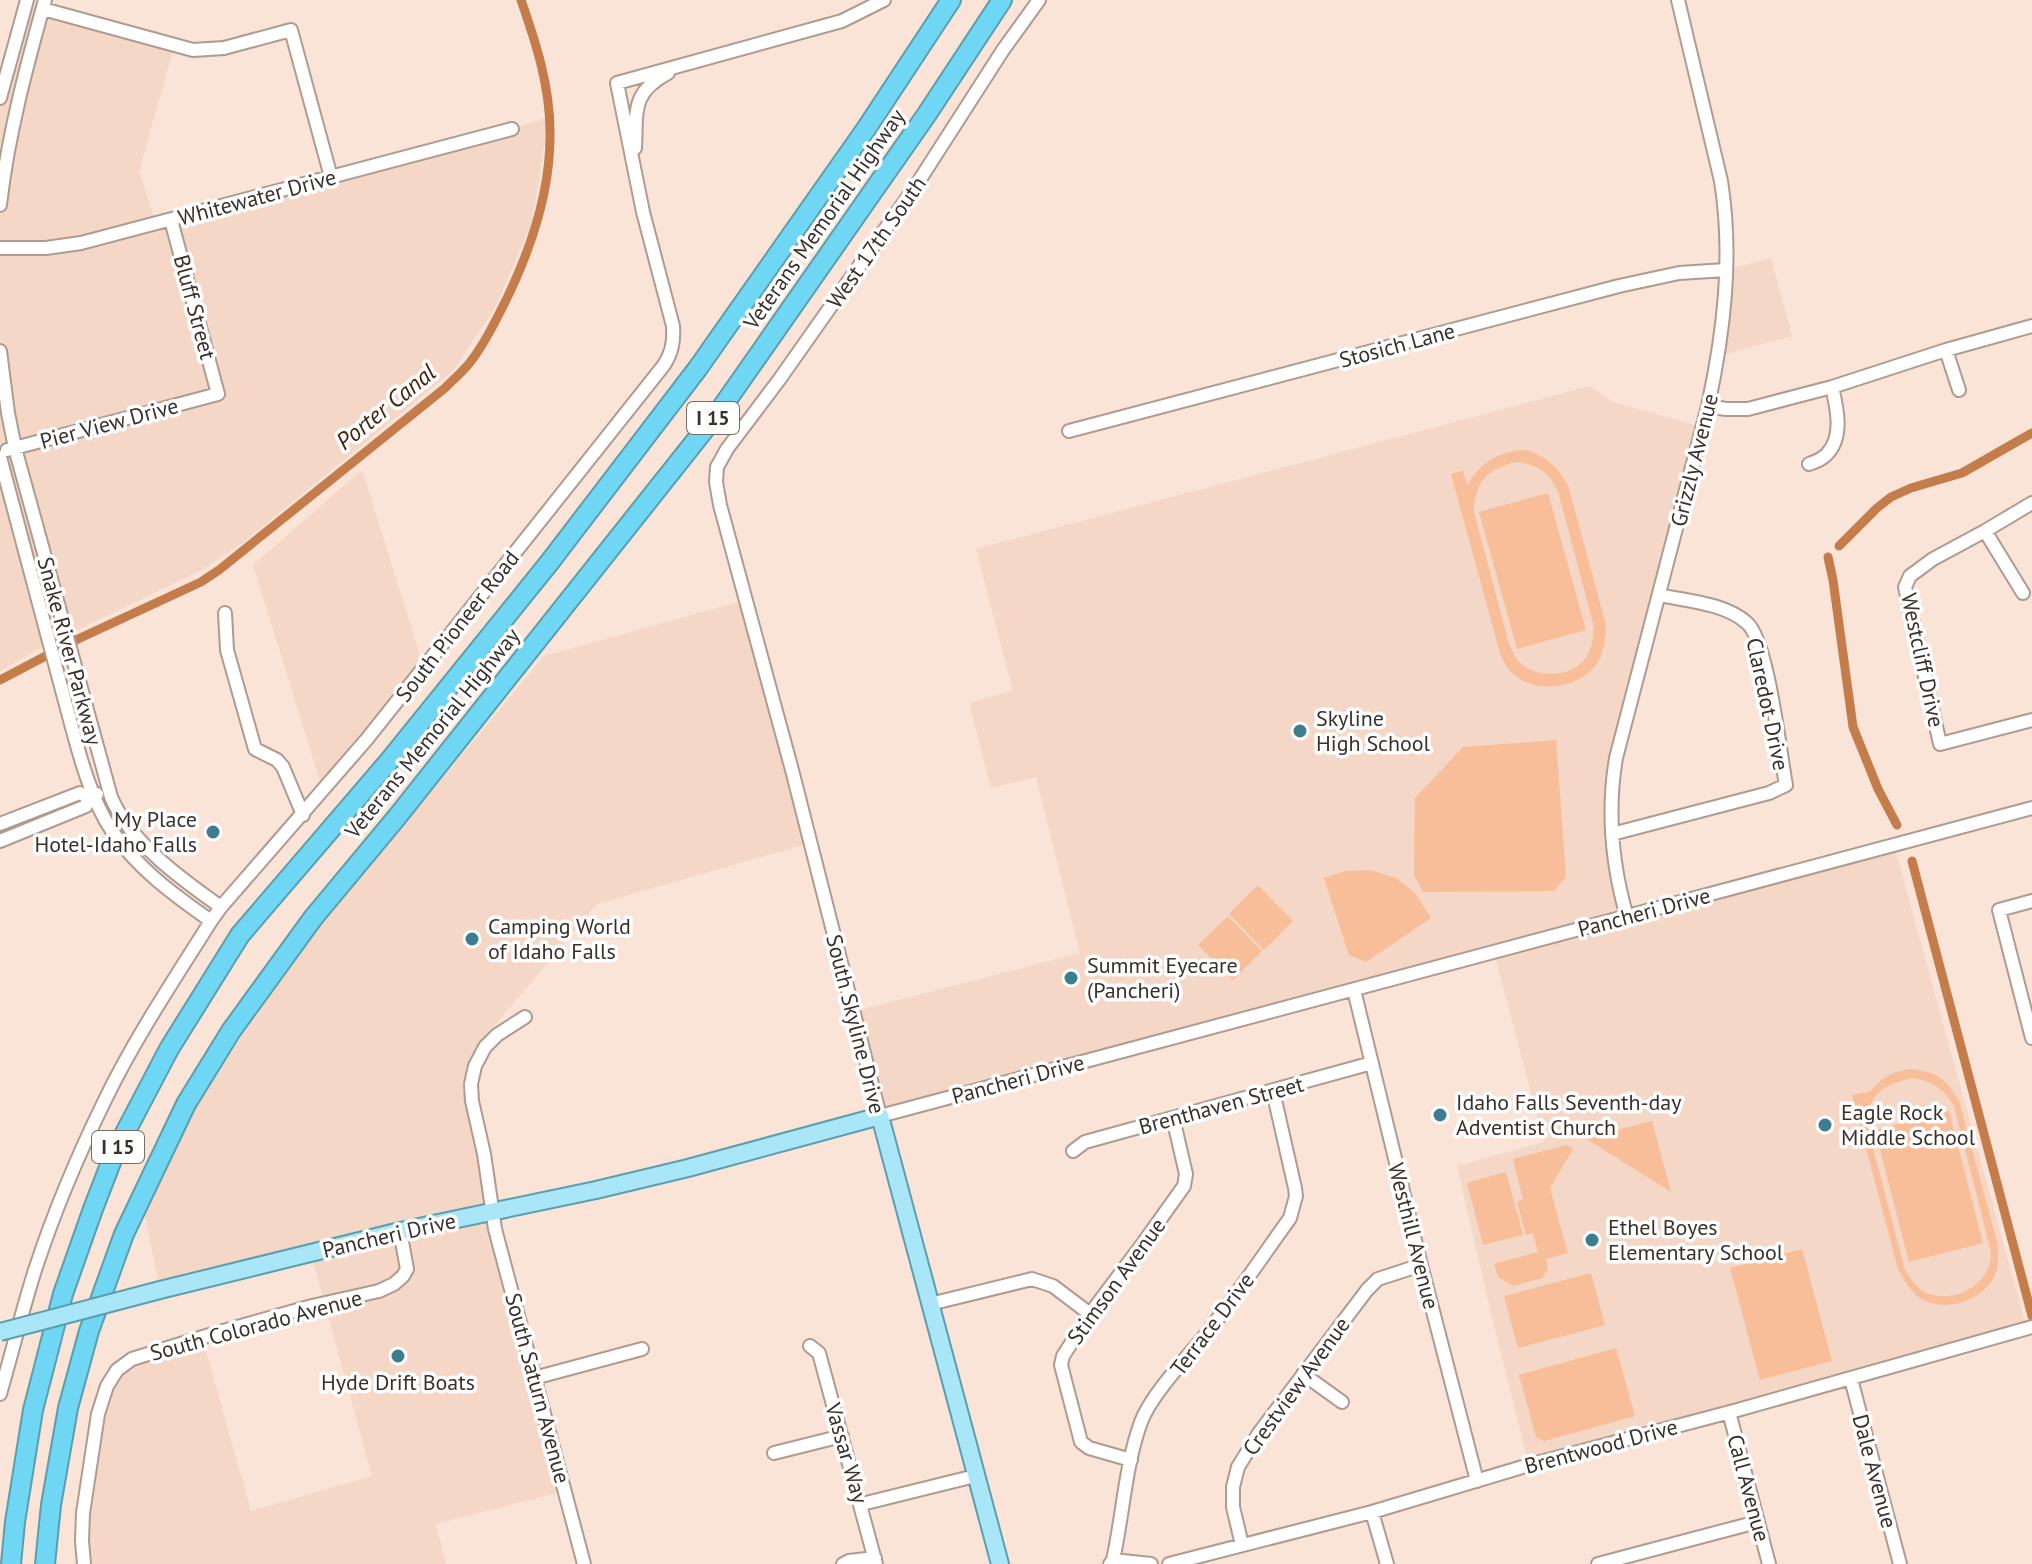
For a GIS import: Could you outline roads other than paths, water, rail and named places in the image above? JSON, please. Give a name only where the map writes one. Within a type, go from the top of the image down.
[{"type":"highway","name":"Veterans Memorial Highway","points":[[11,1564],[33,1410],[63,1294],[115,1152],[169,1049],[240,935],[390,760],[549,563],[698,368],[866,129],[951,0]]},
{"type":"highway","name":"Veterans Memorial Highway","points":[[45,1564],[51,1505],[68,1408],[89,1331],[124,1234],[186,1104],[231,1031],[313,918],[397,817],[720,410],[927,114],[1002,0]]},
{"type":"main road","name":"Pancheri Drive","points":[[0,1332],[400,1231],[688,1168],[880,1116]]},
{"type":"main road","name":"South Skyline Drive","points":[[880,1116],[1000,1564]]},
{"type":"street","points":[[0,98],[27,0]]},
{"type":"street","name":"South Pioneer Road","points":[[0,1394],[35,1270],[80,1155],[128,1058],[211,921],[367,739],[670,355],[674,341],[673,326],[643,212],[617,83],[842,21],[884,0]]},
{"type":"street","name":"West 17th South","points":[[716,482],[717,467],[727,449],[917,184],[1039,0]]},
{"type":"street","name":"Grizzly Avenue","points":[[1627,917],[1612,834],[1612,780],[1708,406],[1722,330],[1726,270],[1721,181],[1678,0]]},
{"type":"street","points":[[0,205],[20,89],[44,5],[193,50],[224,48],[291,30],[331,177]]},
{"type":"street","points":[[635,172],[637,108],[642,93],[658,79],[686,64]]},
{"type":"street","name":"Whitewater Drive","points":[[0,248],[63,246],[512,129]]},
{"type":"street","name":"Bluff Street","points":[[171,220],[218,394]]},
{"type":"street","name":"Stosich Lane","points":[[1069,431],[1619,286],[1679,273],[1726,270]]},
{"type":"street","points":[[1708,406],[1748,409],[1832,387],[2032,326]]},
{"type":"street","points":[[1946,350],[1959,390]]},
{"type":"street","name":"Snake River Parkway","points":[[0,351],[15,448],[115,808],[137,839],[221,907]]},
{"type":"street","points":[[1809,464],[1826,456],[1832,446],[1839,413],[1832,387]]},
{"type":"street","name":"Pier View Drive","points":[[0,455],[15,448],[218,394]]},
{"type":"street","name":"Snake River Parkway","points":[[0,455],[91,796],[111,830],[136,862],[170,892],[211,921]]},
{"type":"street","name":"South Skyline Drive","points":[[716,482],[880,1116]]},
{"type":"street","name":"Westcliff Drive","points":[[2032,503],[1933,559],[1910,576],[1905,587],[1940,744],[2032,720]]},
{"type":"street","points":[[1985,531],[2023,593]]},
{"type":"street","name":"Claredot Drive","points":[[1612,834],[1769,793],[1786,785],[1772,699],[1754,630],[1732,613],[1659,595]]},
{"type":"street","points":[[225,613],[227,650],[255,749],[277,760],[283,767],[303,815]]},
{"type":"street","points":[[49,805],[72,790],[78,780],[77,744]]},
{"type":"street","points":[[0,824],[80,793],[91,796],[108,789]]},
{"type":"street","points":[[0,841],[86,806],[91,796]]},
{"type":"street","name":"Pancheri Drive","points":[[880,1116],[2032,808]]},
{"type":"street","points":[[2032,901],[1999,910],[2032,1038]]},
{"type":"street","name":"Westhill Avenue","points":[[1354,990],[1477,1481]]},
{"type":"street","name":"South Saturn Avenue","points":[[525,1017],[485,1047],[475,1066],[471,1084],[472,1101],[483,1145],[492,1212],[584,1564]]},
{"type":"street","name":"Brenthaven Street","points":[[1073,1151],[1085,1142],[1372,1063]]},
{"type":"street","name":"Terrace Drive","points":[[1111,1562],[1142,1420],[1290,1218],[1295,1188],[1273,1091]]},
{"type":"street","name":"Stimson Avenue","points":[[1131,1460],[1089,1448],[1081,1442],[1061,1365],[1063,1356],[1090,1314],[1184,1186],[1186,1174],[1173,1118]]},
{"type":"street","name":"South Colorado Avenue","points":[[84,1564],[83,1513],[98,1414],[107,1386],[117,1370],[132,1359],[312,1306],[379,1291],[394,1284],[407,1269],[400,1231]]},
{"type":"street","name":"Crestview Avenue","points":[[1242,1545],[1233,1507],[1233,1487],[1238,1467],[1259,1433],[1367,1290],[1378,1279],[1421,1265]]},
{"type":"street","points":[[930,1304],[1032,1279],[1053,1286],[1090,1314]]},
{"type":"street","name":"Brentwood Drive","points":[[1169,1564],[1372,1512],[1529,1465],[2032,1327]]},
{"type":"street","name":"Vassar Way","points":[[810,1346],[819,1353],[876,1561]]},
{"type":"street","points":[[534,1378],[642,1349]]},
{"type":"street","points":[[1303,1374],[1342,1402]]},
{"type":"street","name":"Dale Avenue","points":[[1851,1379],[1900,1564]]},
{"type":"street","name":"Call Avenue","points":[[1729,1412],[1769,1564]]},
{"type":"street","points":[[774,1453],[842,1436]]},
{"type":"street","points":[[862,1504],[975,1476]]},
{"type":"street","points":[[1372,1512],[1387,1564]]},
{"type":"street","points":[[1598,1564],[1757,1522]]},
{"type":"street","points":[[843,1564],[849,1561],[876,1561]]},
{"type":"street","points":[[1111,1562],[1151,1564]]},
{"type":"waterway","name":"Porter Canal","points":[[0,680],[78,639],[201,582],[219,570],[445,388],[472,360],[510,293],[536,226],[547,179],[550,132],[548,98],[537,49],[521,0]]},
{"type":"waterway","points":[[1839,546],[1891,497],[1962,473],[2032,433]]},
{"type":"waterway","points":[[1828,557],[1853,727],[1878,789],[1897,825]]},
{"type":"waterway","points":[[1912,861],[2032,1316]]},
{"type":"place","name":"Skyline High School","points":[[1300,731]]},
{"type":"place","name":"My Place Hotel-Idaho Falls","points":[[213,832]]},
{"type":"place","name":"Camping World of Idaho Falls","points":[[472,939]]},
{"type":"place","name":"Summit Eyecare (Pancheri)","points":[[1071,978]]},
{"type":"place","name":"Idaho Falls Seventh-day Adventist Church","points":[[1440,1115]]},
{"type":"place","name":"Eagle Rock Middle School","points":[[1825,1125]]},
{"type":"place","name":"Ethel Boyes Elementary School","points":[[1592,1240]]},
{"type":"place","name":"Hyde Drift Boats","points":[[398,1356]]}]
